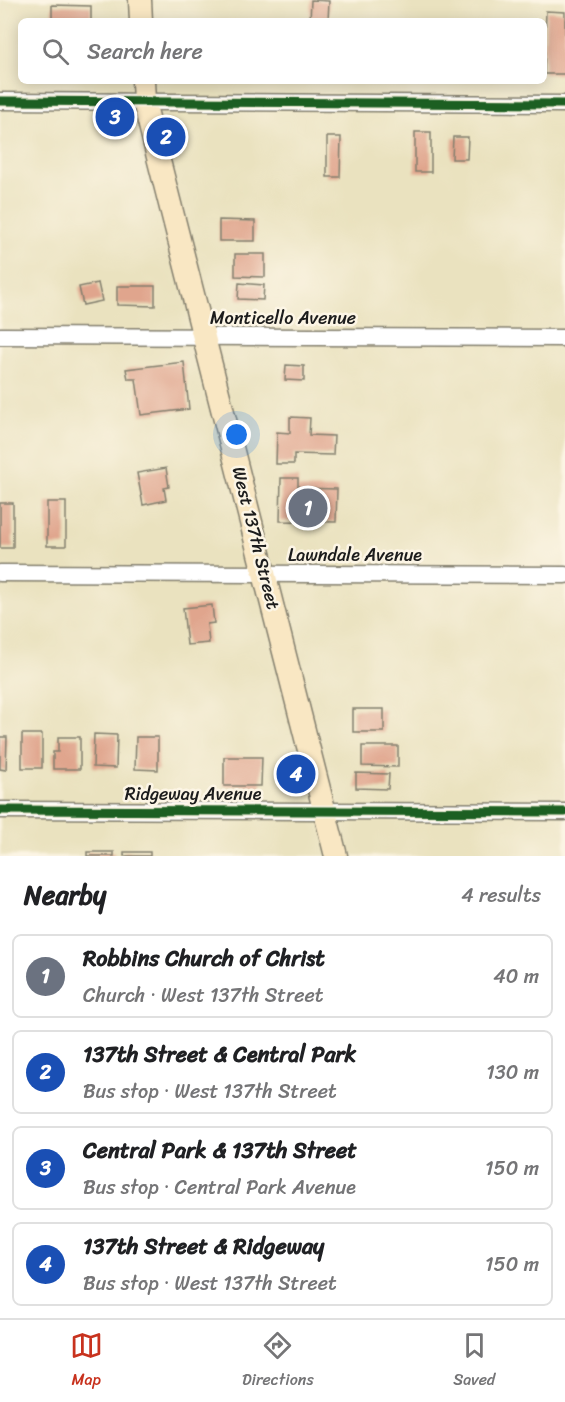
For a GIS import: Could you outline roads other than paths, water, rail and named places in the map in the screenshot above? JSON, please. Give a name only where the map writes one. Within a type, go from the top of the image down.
[{"type":"main road","points":[[140,0],[141,18]]},
{"type":"main road","name":"West 137th Street","points":[[144,92],[336,856]]},
{"type":"street","points":[[0,102],[144,92],[565,104]]},
{"type":"street","name":"Monticello Avenue","points":[[0,336],[565,338]]},
{"type":"street","name":"Lawndale Avenue","points":[[0,573],[565,575]]},
{"type":"street","name":"Ridgeway Avenue","points":[[0,810],[565,812]]},
{"type":"place","name":"Central Park & 137th Street","points":[[115,117]]},
{"type":"place","name":"137th Street & Central Park","points":[[166,137]]},
{"type":"place","name":"Robbins Church of Christ","points":[[308,508]]},
{"type":"place","name":"137th Street & Ridgeway","points":[[296,774]]}]
